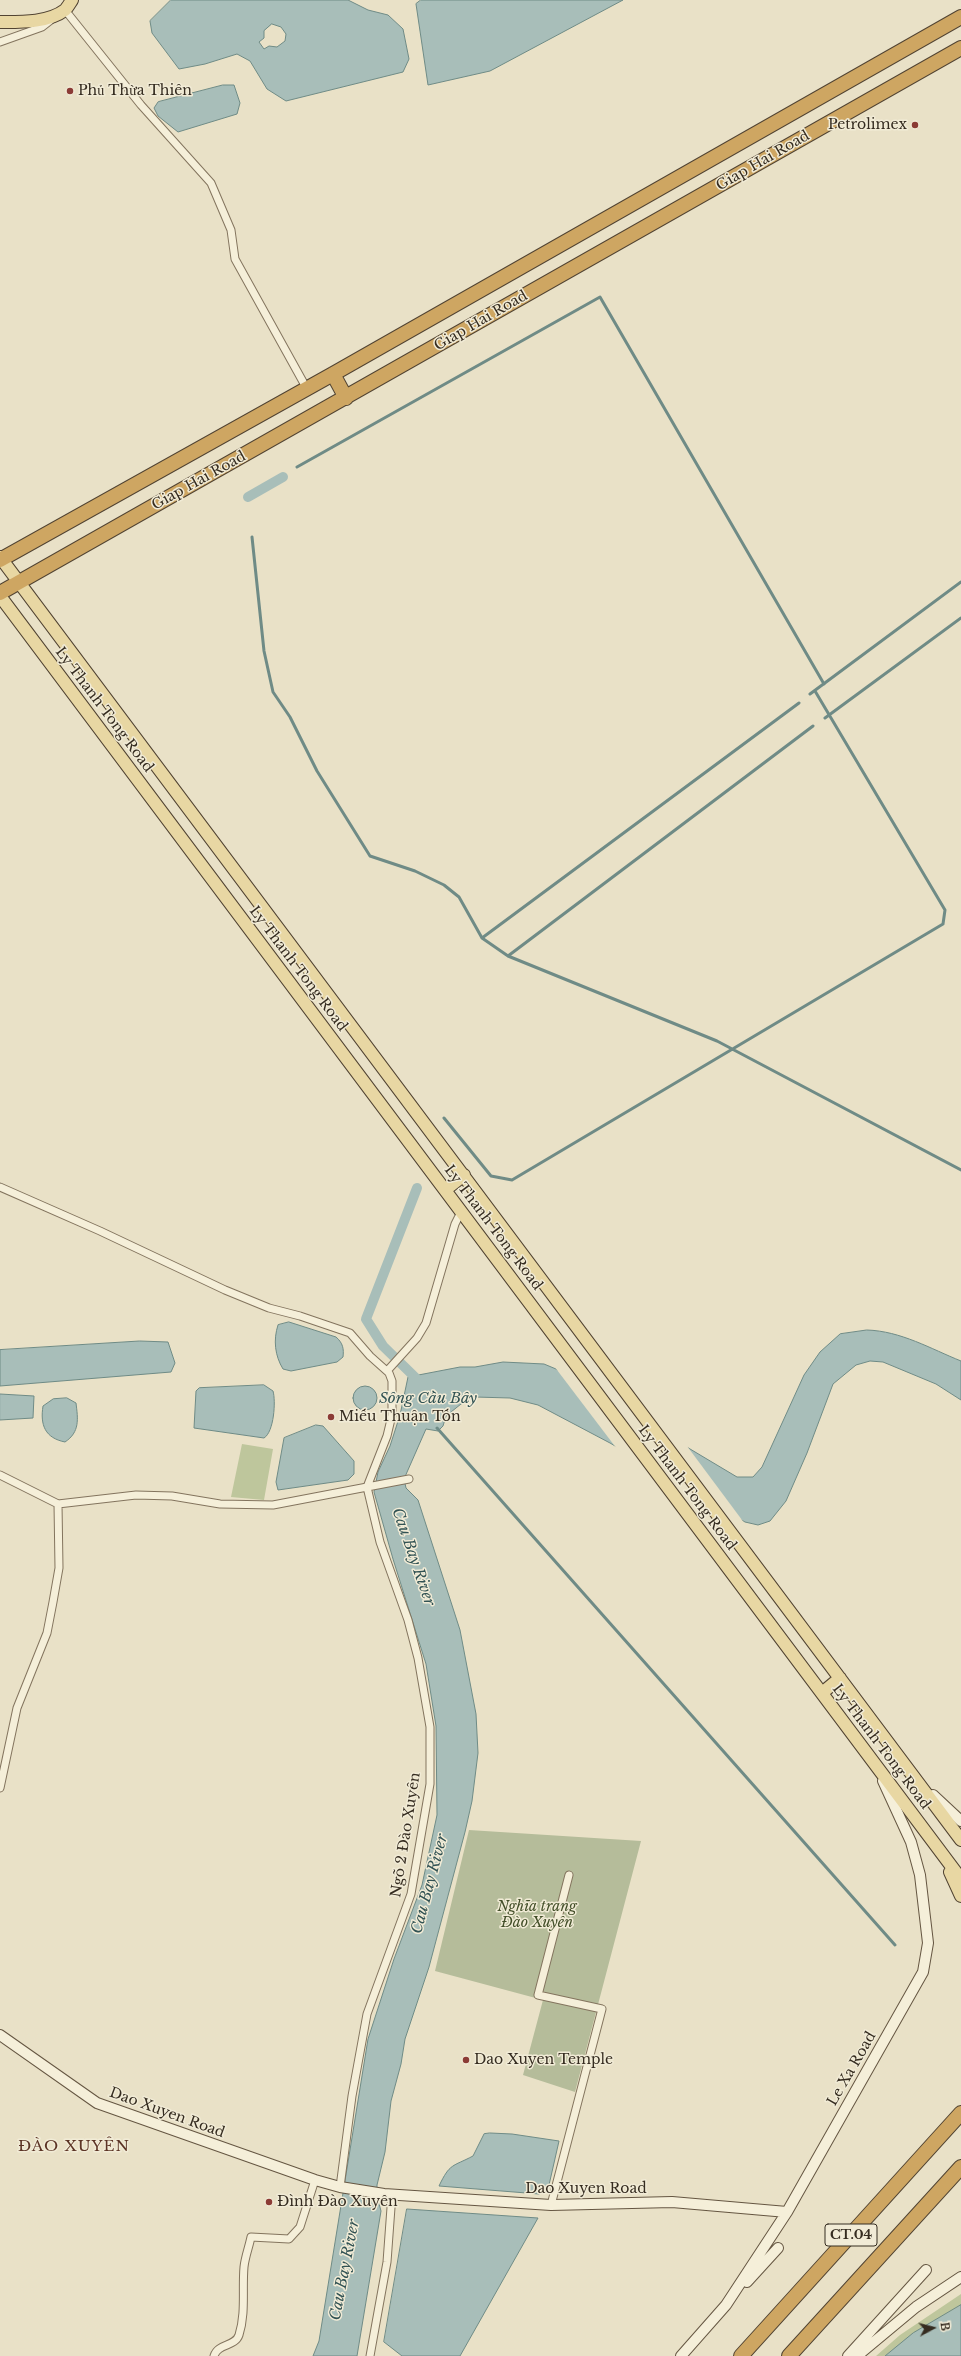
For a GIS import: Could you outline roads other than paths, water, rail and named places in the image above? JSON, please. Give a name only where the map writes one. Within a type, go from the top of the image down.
[{"type":"highway","name":"Giap Hai Road","points":[[1,558],[307,389],[961,17]]},
{"type":"highway","name":"Giap Hai Road","points":[[0,594],[961,48]]},
{"type":"highway","points":[[333,374],[346,398]]},
{"type":"highway","name":"CT.04","points":[[741,2356],[961,2113]]},
{"type":"highway","name":"CT.04","points":[[789,2356],[961,2167]]},
{"type":"main road","points":[[0,22],[30,21],[47,18],[65,10],[72,0]]},
{"type":"main road","name":"Ly Thanh Tong Road","points":[[1,558],[961,1840]]},
{"type":"main road","name":"Ly Thanh Tong Road","points":[[0,594],[961,1879]]},
{"type":"main road","points":[[445,1190],[464,1176]]},
{"type":"main road","points":[[822,1693],[840,1678]]},
{"type":"main road","name":"Le Xa Road","points":[[681,2356],[726,2305],[787,2212],[919,1980],[926,1962],[927,1934],[920,1875],[911,1842],[876,1766]]},
{"type":"main road","points":[[910,1772],[961,1821]]},
{"type":"main road","points":[[946,1859],[961,1896]]},
{"type":"main road","name":"Dao Xuyen Road","points":[[0,2035],[69,2085],[97,2102],[314,2180],[340,2187],[388,2194],[551,2205],[672,2202],[787,2212]]},
{"type":"main road","points":[[726,2305],[778,2248]]},
{"type":"main road","points":[[848,2356],[926,2270]]},
{"type":"main road","points":[[857,2356],[916,2307],[961,2277]]},
{"type":"street","points":[[0,42],[42,27],[77,0]]},
{"type":"street","points":[[65,10],[141,104],[211,183],[231,230],[235,259],[307,389]]},
{"type":"street","points":[[0,1188],[100,1231],[232,1293],[269,1308],[300,1316],[350,1333],[370,1356],[387,1371],[392,1381],[392,1415],[387,1436],[370,1487]]},
{"type":"street","points":[[387,1371],[407,1349],[426,1323],[455,1224],[461,1212]]},
{"type":"street","points":[[0,1475],[58,1504],[136,1495],[172,1496],[220,1504],[256,1506],[295,1502],[409,1479]]},
{"type":"street","name":"Ngõ 2 Đào Xuyên","points":[[340,2187],[352,2096],[367,2014],[411,1894],[430,1784],[430,1727],[418,1658],[408,1620],[380,1542],[370,1487]]},
{"type":"street","points":[[0,1788],[17,1708],[47,1633],[59,1568],[58,1504]]},
{"type":"street","points":[[551,2205],[602,2009],[538,1995],[569,1875]]},
{"type":"street","points":[[214,2356],[218,2348],[232,2343],[239,2336],[244,2306],[244,2266],[251,2237],[280,2240],[290,2239],[300,2227],[314,2180]]},
{"type":"street","points":[[370,2356],[387,2262],[388,2194]]},
{"type":"water","points":[[171,0],[348,0],[368,10],[388,15],[403,29],[409,59],[403,72],[286,101],[267,89],[250,61],[237,54],[205,64],[179,69],[152,33],[150,21]],"holes":[[[272,24],[281,27],[286,34],[285,41],[277,47],[269,46],[264,49],[259,42],[264,38],[264,31]]]},
{"type":"water","points":[[421,0],[623,0],[490,71],[428,85],[416,4]]},
{"type":"water","points":[[223,85],[234,85],[240,103],[237,114],[178,132],[158,116],[154,108],[158,102]]},
{"type":"water","points":[[289,1322],[336,1337],[342,1346],[343,1357],[337,1362],[291,1371],[283,1369],[278,1359],[275,1342],[276,1331],[278,1325]]},
{"type":"water","name":"Sông Cầu Bây","points":[[867,1330],[880,1331],[904,1337],[961,1361],[961,1400],[936,1384],[883,1362],[870,1361],[856,1365],[833,1384],[807,1453],[786,1501],[770,1521],[758,1525],[745,1522],[610,1443],[538,1405],[510,1398],[475,1397],[461,1404],[446,1416],[443,1426],[438,1431],[426,1429],[404,1479],[406,1488],[418,1500],[460,1630],[476,1714],[478,1753],[472,1801],[465,1832],[429,1967],[405,2039],[401,2064],[391,2101],[385,2152],[377,2185],[377,2196],[381,2211],[357,2356],[313,2356],[319,2341],[368,2039],[394,1959],[422,1885],[437,1815],[436,1726],[426,1664],[393,1559],[374,1492],[378,1472],[390,1446],[400,1415],[408,1377],[460,1367],[475,1367],[503,1362],[544,1364],[556,1369],[737,1477],[753,1477],[762,1467],[804,1375],[820,1352],[840,1334]]},
{"type":"water","points":[[140,1341],[168,1342],[175,1363],[171,1372],[0,1386],[0,1350]]},
{"type":"water","points":[[264,1385],[273,1391],[274,1402],[272,1423],[270,1430],[264,1438],[194,1428],[196,1391],[199,1388]]},
{"type":"water","points":[[365,1386],[374,1389],[377,1398],[374,1407],[365,1410],[356,1407],[353,1398],[356,1389]]},
{"type":"water","points":[[0,1394],[34,1396],[33,1418],[0,1420]]},
{"type":"water","points":[[67,1398],[76,1403],[77,1425],[73,1434],[65,1442],[48,1434],[43,1425],[42,1413],[43,1406],[53,1399]]},
{"type":"water","points":[[316,1425],[323,1426],[354,1461],[354,1474],[348,1480],[278,1490],[276,1482],[284,1438]]},
{"type":"water","points":[[484,2134],[512,2134],[559,2141],[549,2185],[545,2191],[539,2194],[439,2186],[449,2169],[452,2166],[473,2156]]},
{"type":"water","points":[[407,2209],[538,2218],[460,2356],[402,2356],[384,2342]]},
{"type":"water","points":[[961,2305],[961,2356],[885,2356],[913,2333]]},
{"type":"waterway","points":[[297,467],[600,297],[824,684]]},
{"type":"waterway","points":[[248,497],[283,477]]},
{"type":"waterway","points":[[252,537],[264,651],[273,692],[290,717],[317,771],[370,856],[415,871],[444,885],[459,897],[482,938],[508,956],[717,1041],[961,1170]]},
{"type":"waterway","points":[[810,694],[961,582]]},
{"type":"waterway","points":[[825,718],[961,618]]},
{"type":"waterway","points":[[444,1118],[491,1176],[512,1180],[943,924],[945,910],[815,691]]},
{"type":"waterway","points":[[482,938],[799,703]]},
{"type":"waterway","points":[[508,956],[813,726]]},
{"type":"waterway","points":[[417,1188],[366,1319],[383,1346],[423,1385]]},
{"type":"waterway","points":[[437,1428],[895,1945]]},
{"type":"place","name":"Phủ Thừa Thiên","points":[[70,91]]},
{"type":"place","name":"Petrolimex","points":[[915,125]]},
{"type":"place","name":"Miếu Thuận Tốn","points":[[331,1417]]},
{"type":"place","name":"Dao Xuyen Temple","points":[[466,2060]]},
{"type":"place","name":"Đình Đào Xuyên","points":[[269,2202]]},
{"type":"district","name":"ĐÀO XUYÊN","points":[[74,2147]]},
{"type":"water label","name":"Cau Bay River","points":[[413,1557]]},
{"type":"water label","name":"Cau Bay River","points":[[430,1884]]},
{"type":"water label","name":"Cau Bay River","points":[[345,2270]]},
{"type":"park label","name":"Nghĩa trang Đào Xuyên","points":[[537,1916]]}]
